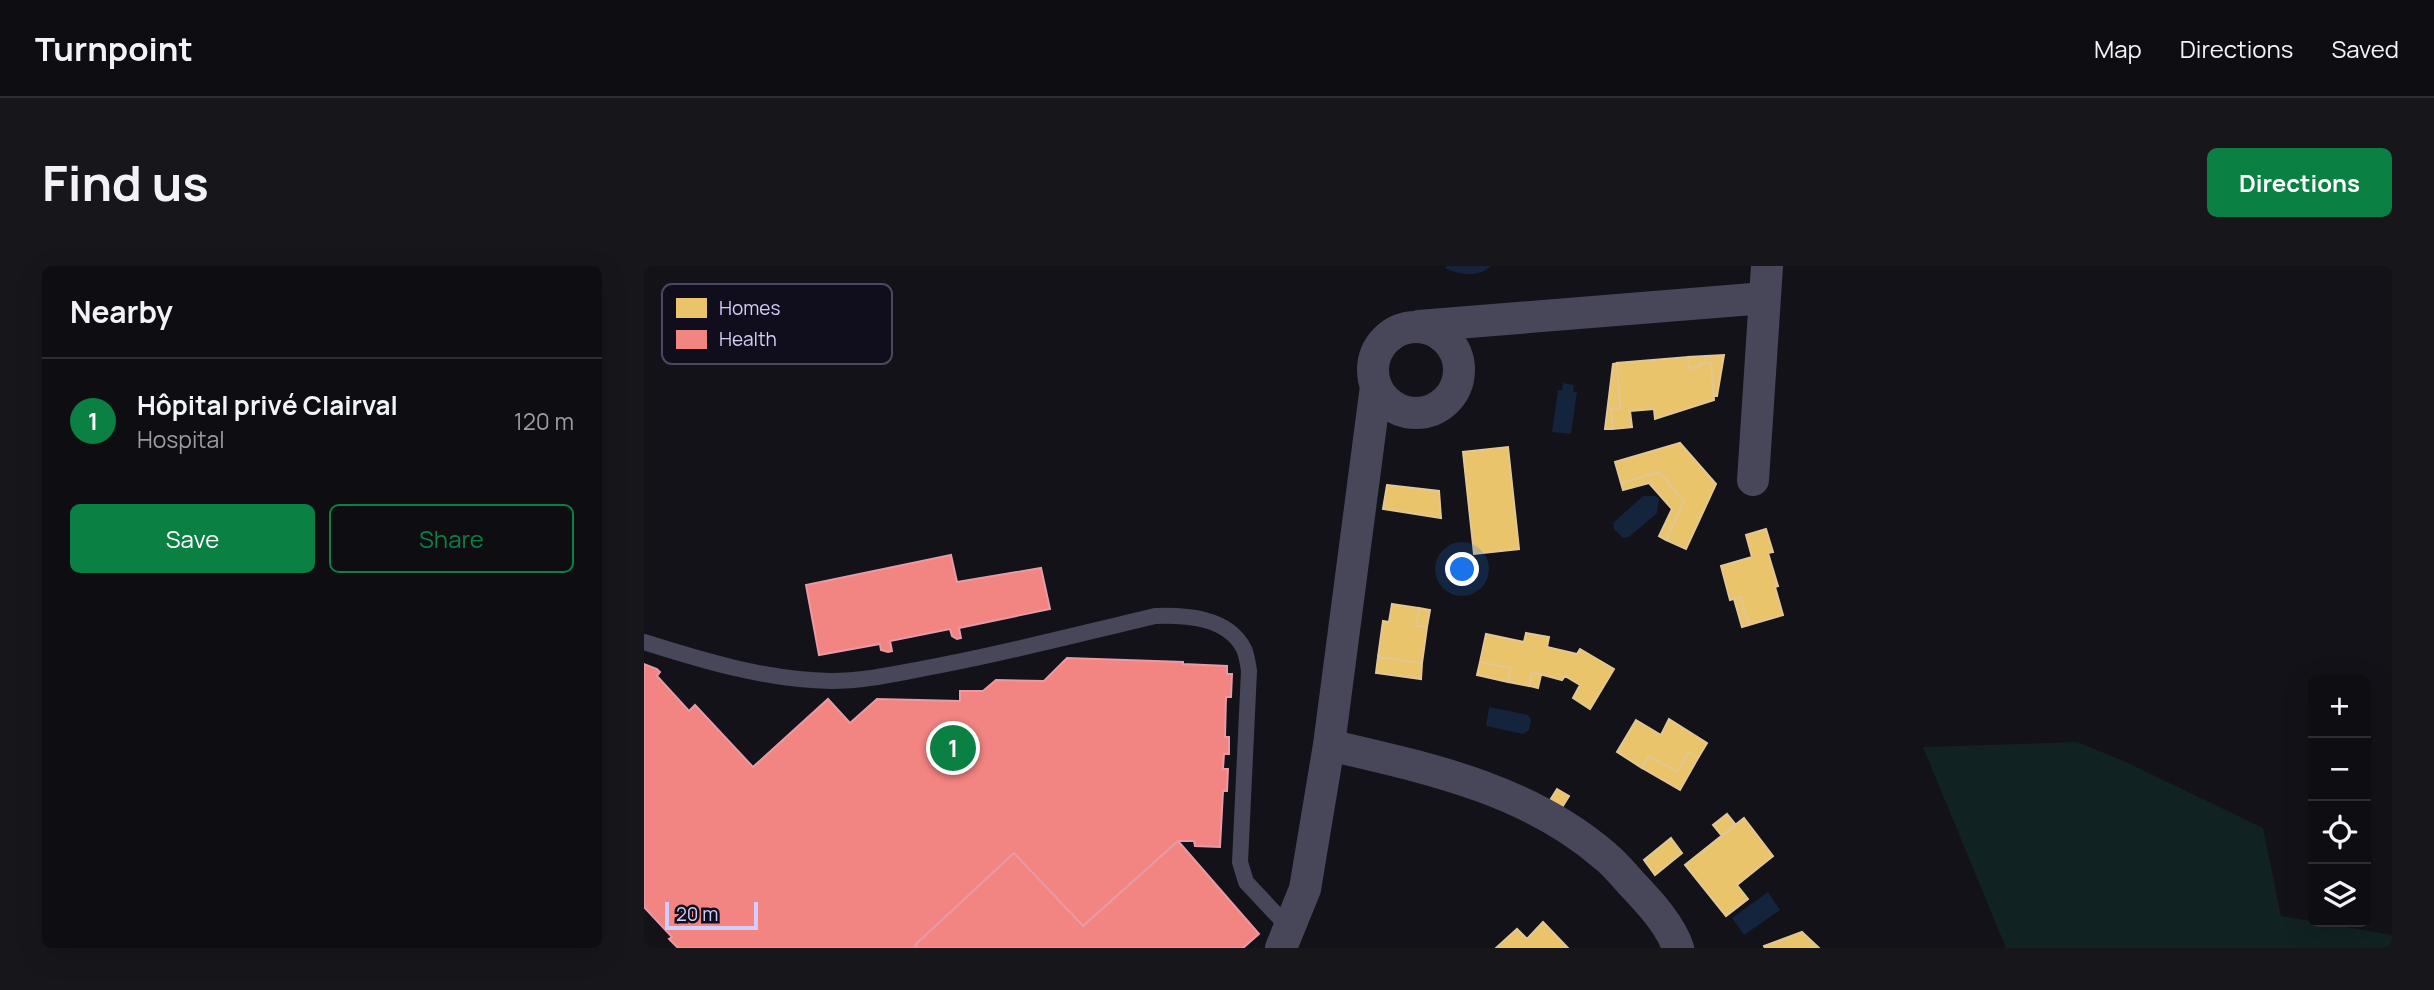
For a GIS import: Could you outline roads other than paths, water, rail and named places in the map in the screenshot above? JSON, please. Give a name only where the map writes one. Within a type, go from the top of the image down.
[{"type":"street","points":[[1753,480],[1767,266]]},
{"type":"street","points":[[1419,326],[1439,333],[1454,348],[1459,360],[1460,375],[1448,400],[1423,413],[1409,413],[1395,408],[1384,399],[1376,386],[1373,372],[1381,344],[1391,334],[1405,327],[1765,298]]},
{"type":"street","points":[[1285,938],[1305,889],[1329,745],[1376,386]]},
{"type":"street","points":[[1329,745],[1444,772],[1499,791],[1548,815],[1606,856],[1648,901],[1675,939],[1678,948]]},
{"type":"lane","points":[[644,642],[717,664],[781,678],[865,680],[961,662],[1155,616],[1184,615],[1213,622],[1236,637],[1245,651],[1250,671],[1240,862],[1246,882],[1285,938]]},
{"type":"water","points":[[1491,266],[1469,274],[1445,268]]},
{"type":"water","points":[[1563,383],[1574,385],[1573,392],[1577,392],[1571,434],[1552,432],[1558,390],[1562,390]]},
{"type":"water","points":[[1643,496],[1659,498],[1657,513],[1629,537],[1623,538],[1614,529],[1613,523]]},
{"type":"water","points":[[1489,707],[1528,715],[1531,720],[1529,730],[1523,734],[1486,726]]},
{"type":"water","points":[[1768,892],[1780,910],[1744,935],[1732,918]]},
{"type":"place","name":"Hôpital privé Clairval","points":[[953,748]]}]
